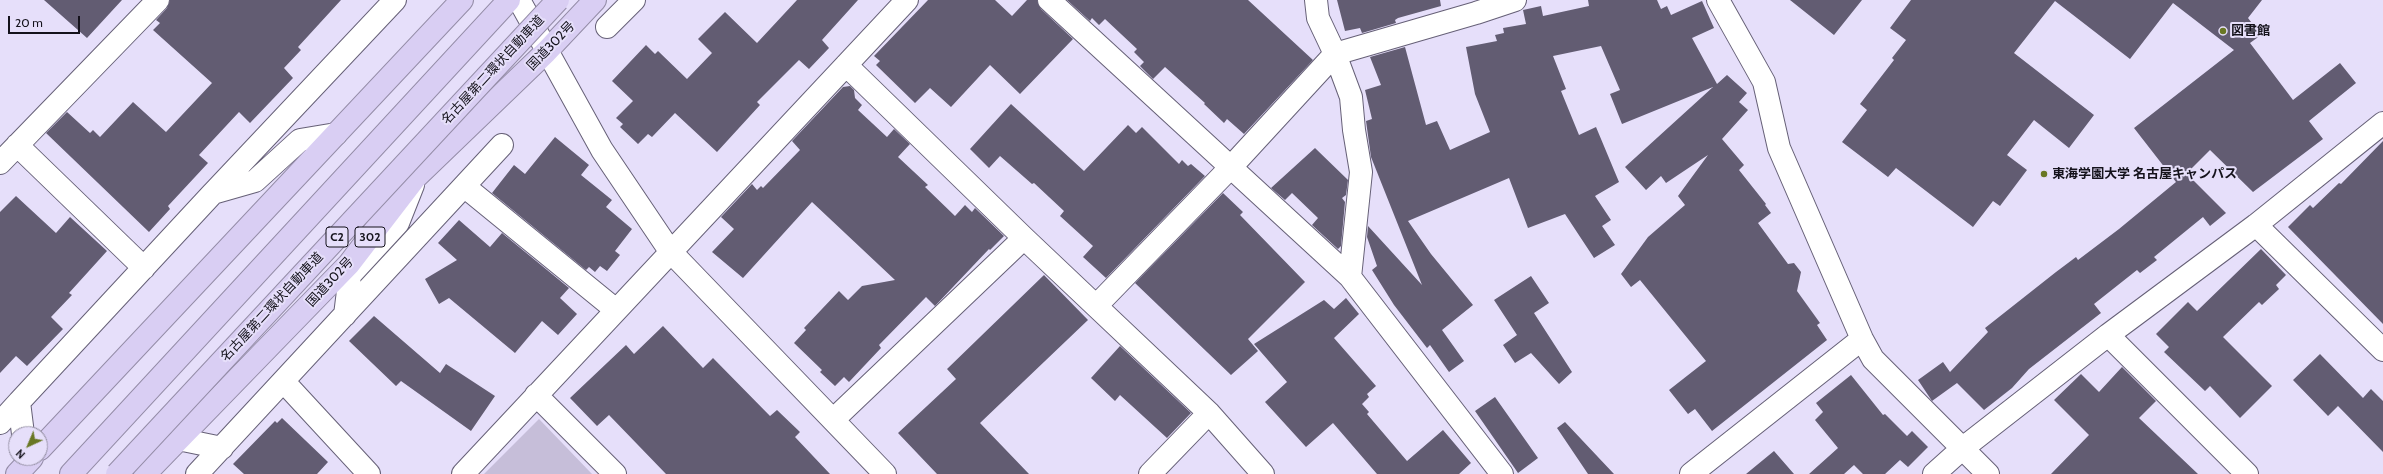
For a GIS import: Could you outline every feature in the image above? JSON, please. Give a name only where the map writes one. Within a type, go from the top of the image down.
[{"type":"highway","points":[[48,440],[462,0]]},
{"type":"highway","points":[[71,474],[509,0]]},
{"type":"highway","name":"名古屋第二環状自動車道","points":[[117,474],[558,0]]},
{"type":"highway","name":"国道302号","points":[[145,474],[349,264],[415,178],[546,52],[595,0]]},
{"type":"street","points":[[0,164],[158,0]]},
{"type":"street","points":[[0,422],[395,0]]},
{"type":"street","points":[[519,0],[546,52],[602,150],[670,251],[885,474]]},
{"type":"street","points":[[607,27],[634,0]]},
{"type":"street","points":[[463,474],[670,251],[907,0]]},
{"type":"street","points":[[1049,0],[1350,276],[1502,474]]},
{"type":"street","points":[[1299,0],[1317,9],[1351,97],[1354,130],[1361,172],[1350,276]]},
{"type":"street","points":[[1096,306],[1230,167],[1335,54],[1474,7],[1515,0]]},
{"type":"street","points":[[1718,0],[1764,82],[1779,148],[1862,339],[1874,360],[1988,474]]},
{"type":"street","points":[[846,65],[1024,238],[1209,413],[1263,474]]},
{"type":"street","points":[[1934,474],[1963,448],[2108,335],[2256,224],[2383,123]]},
{"type":"street","points":[[213,193],[255,181],[300,140],[336,134]]},
{"type":"street","points":[[197,474],[284,382],[502,145]]},
{"type":"street","points":[[17,146],[144,268]]},
{"type":"street","points":[[345,315],[350,275],[398,223],[415,178]]},
{"type":"street","points":[[464,186],[616,310]]},
{"type":"street","points":[[2256,224],[2383,350]]},
{"type":"street","points":[[833,420],[1024,238]]},
{"type":"street","points":[[2108,335],[2247,474]]},
{"type":"street","points":[[1691,474],[1862,339]]},
{"type":"street","points":[[284,382],[369,474]]},
{"type":"street","points":[[536,395],[615,474]]},
{"type":"street","points":[[19,402],[22,426]]},
{"type":"street","points":[[1150,474],[1209,413]]},
{"type":"street","points":[[178,439],[222,448]]},
{"type":"shaded area","points":[[539,419],[592,474],[484,474]]},
{"type":"building","points":[[44,0],[122,0],[87,38]]},
{"type":"building","points":[[170,0],[341,0],[298,47],[301,50],[284,68],[293,78],[250,123],[239,112],[199,155],[208,163],[168,206],[170,209],[149,232],[46,133],[67,112],[90,133],[93,130],[100,137],[133,102],[166,132],[212,83],[153,30],[160,23],[156,20],[167,8]]},
{"type":"building","points":[[797,0],[858,0],[822,40],[829,48],[809,69],[799,60],[757,102],[760,105],[717,152],[675,113],[652,137],[648,134],[638,144],[620,127],[623,124],[616,118],[633,101],[612,81],[646,45],[655,54],[658,51],[687,79],[712,53],[698,39],[725,12],[757,43]]},
{"type":"building","points":[[928,0],[995,0],[1012,16],[1027,0],[1037,0],[1041,9],[1073,39],[1020,94],[990,65],[951,107],[930,88],[915,103],[876,65],[880,61],[874,56]]},
{"type":"building","points":[[1067,0],[1248,0],[1313,60],[1244,134],[1227,119],[1224,123],[1204,104],[1205,103],[1165,67],[1153,79],[1140,66],[1144,62],[1134,52],[1137,49],[1105,19],[1099,25],[1092,18],[1090,21]]},
{"type":"building","points":[[1337,0],[1440,0],[1441,6],[1398,18],[1395,20],[1396,23],[1362,33],[1360,28],[1345,31]]},
{"type":"building","points":[[1588,0],[1657,0],[1661,9],[1667,6],[1671,15],[1702,1],[1714,28],[1692,38],[1717,84],[1727,75],[1747,93],[1739,102],[1748,110],[1722,139],[1744,165],[1739,170],[1766,204],[1765,205],[1771,213],[1758,223],[1788,264],[1794,263],[1801,272],[1797,291],[1820,323],[1817,325],[1827,340],[1712,431],[1695,409],[1688,414],[1669,390],[1706,361],[1640,280],[1631,287],[1621,274],[1648,237],[1685,205],[1678,196],[1708,155],[1666,183],[1661,176],[1646,190],[1625,167],[1713,87],[1622,124],[1610,94],[1620,90],[1601,46],[1553,56],[1566,89],[1561,91],[1579,135],[1596,127],[1619,182],[1595,196],[1611,220],[1602,226],[1615,245],[1594,258],[1565,214],[1528,228],[1509,178],[1408,221],[1431,254],[1473,305],[1442,330],[1464,361],[1449,372],[1430,345],[1427,348],[1394,305],[1372,270],[1377,266],[1367,237],[1368,226],[1422,285],[1371,157],[1366,121],[1372,119],[1365,90],[1381,85],[1370,57],[1405,47],[1426,125],[1437,121],[1450,150],[1490,132],[1475,94],[1466,47],[1497,41],[1495,35],[1504,33],[1503,28],[1526,24],[1523,10],[1541,6],[1543,16],[1589,6]]},
{"type":"building","points":[[1790,0],[1862,0],[1834,35]]},
{"type":"building","points":[[1911,0],[2262,0],[2248,18],[2261,35],[2250,43],[2293,100],[2340,63],[2356,83],[2309,121],[2323,139],[2253,192],[2210,150],[2181,179],[2187,174],[2226,213],[2210,226],[2203,217],[2154,257],[2157,260],[2140,273],[2137,270],[2094,304],[2101,313],[2029,369],[2012,388],[1984,410],[1957,383],[1932,401],[1918,380],[1943,362],[1950,372],[1988,332],[1985,328],[2076,257],[2078,260],[2119,229],[2176,182],[2134,128],[2234,50],[2173,3],[2130,59],[2055,1],[2014,53],[2094,115],[2069,148],[2034,120],[2007,155],[2027,170],[2000,206],[1993,201],[1973,227],[1896,168],[1888,177],[1842,142],[1867,110],[1860,104],[1894,60],[1892,58],[1906,40],[1890,28]]},
{"type":"building","points":[[850,86],[854,90],[855,98],[862,105],[858,110],[887,137],[894,129],[910,144],[898,157],[928,185],[925,187],[955,216],[965,205],[972,212],[975,208],[1004,236],[990,250],[989,249],[935,306],[926,297],[879,345],[881,348],[849,382],[844,377],[835,386],[820,372],[822,370],[794,343],[806,330],[804,328],[839,291],[848,300],[862,286],[895,280],[812,202],[743,278],[712,252],[734,229],[721,217],[752,184],[757,190],[761,186],[763,188],[800,150],[792,141],[843,87]]},
{"type":"building","points":[[1011,104],[1084,171],[1128,125],[1136,133],[1142,127],[1179,164],[1182,160],[1188,166],[1191,164],[1205,176],[1106,278],[1083,257],[1093,246],[1060,216],[1064,211],[1034,183],[1032,184],[1000,156],[989,168],[970,149]]},
{"type":"building","points":[[555,137],[589,165],[581,175],[612,200],[606,207],[632,229],[615,251],[620,255],[607,271],[600,266],[595,272],[589,267],[586,270],[492,193],[514,165],[525,174]]},
{"type":"building","points":[[2383,141],[2383,324],[2288,227],[2310,205],[2313,208],[2339,183],[2341,184]]},
{"type":"building","points":[[1315,148],[1348,180],[1346,195],[1342,198],[1345,202],[1341,246],[1338,249],[1312,225],[1318,218],[1292,193],[1285,200],[1271,188]]},
{"type":"building","points":[[1223,193],[1243,212],[1240,215],[1305,282],[1248,339],[1258,351],[1231,375],[1135,283]]},
{"type":"building","points":[[16,196],[56,233],[70,217],[107,251],[69,293],[72,295],[51,317],[63,329],[27,366],[16,356],[0,373],[0,212]]},
{"type":"building","points":[[459,220],[490,247],[502,233],[569,288],[560,298],[577,314],[558,335],[542,321],[515,353],[449,298],[439,304],[425,279],[457,260],[438,243]]},
{"type":"building","points":[[2261,249],[2286,275],[2276,285],[2279,289],[2262,305],[2259,302],[2223,337],[2272,386],[2240,418],[2210,386],[2205,391],[2164,352],[2169,347],[2156,334],[2188,302],[2197,311]]},
{"type":"building","points":[[1044,275],[1088,320],[980,423],[1029,474],[937,474],[898,433],[956,379],[947,369]]},
{"type":"building","points":[[1531,276],[1549,303],[1534,313],[1572,372],[1559,384],[1531,353],[1515,363],[1503,345],[1517,335],[1494,300]]},
{"type":"building","points":[[1346,298],[1359,314],[1334,338],[1376,386],[1367,394],[1369,397],[1362,404],[1369,412],[1367,414],[1407,461],[1443,430],[1471,463],[1459,474],[1377,474],[1333,423],[1306,447],[1265,402],[1287,382],[1254,344],[1324,300],[1334,309]]},
{"type":"building","points":[[374,316],[440,373],[446,364],[495,396],[471,431],[401,381],[396,386],[349,341]]},
{"type":"building","points":[[663,326],[703,368],[713,358],[770,416],[777,410],[800,432],[795,437],[830,474],[666,474],[609,415],[597,426],[570,398],[626,345],[634,354]]},
{"type":"building","points":[[1120,346],[1191,413],[1167,438],[1120,395],[1115,401],[1091,378]]},
{"type":"building","points":[[2320,354],[2363,398],[2371,389],[2383,401],[2383,452],[2338,406],[2328,416],[2293,380]]},
{"type":"building","points":[[2122,367],[2156,401],[2139,418],[2198,474],[2051,474],[2089,435],[2054,400],[2081,374],[2099,392]]},
{"type":"building","points":[[1851,375],[1883,415],[1885,414],[1907,436],[1912,431],[1928,447],[1908,467],[1900,460],[1885,474],[1863,474],[1854,465],[1844,474],[1809,474],[1838,448],[1815,420],[1823,412],[1816,403]]},
{"type":"building","points":[[1495,397],[1538,458],[1518,473],[1475,411]]},
{"type":"building","points":[[282,418],[328,462],[317,474],[244,474],[233,464],[275,421],[277,423]]},
{"type":"building","points":[[1565,422],[1614,474],[1588,474],[1557,428]]},
{"type":"building","points":[[1774,451],[1794,474],[1746,474]]},
{"type":"place","name":"図書館","points":[[2223,31]]},
{"type":"place","name":"東海学園大学 名古屋キャンパス","points":[[2044,174]]}]
